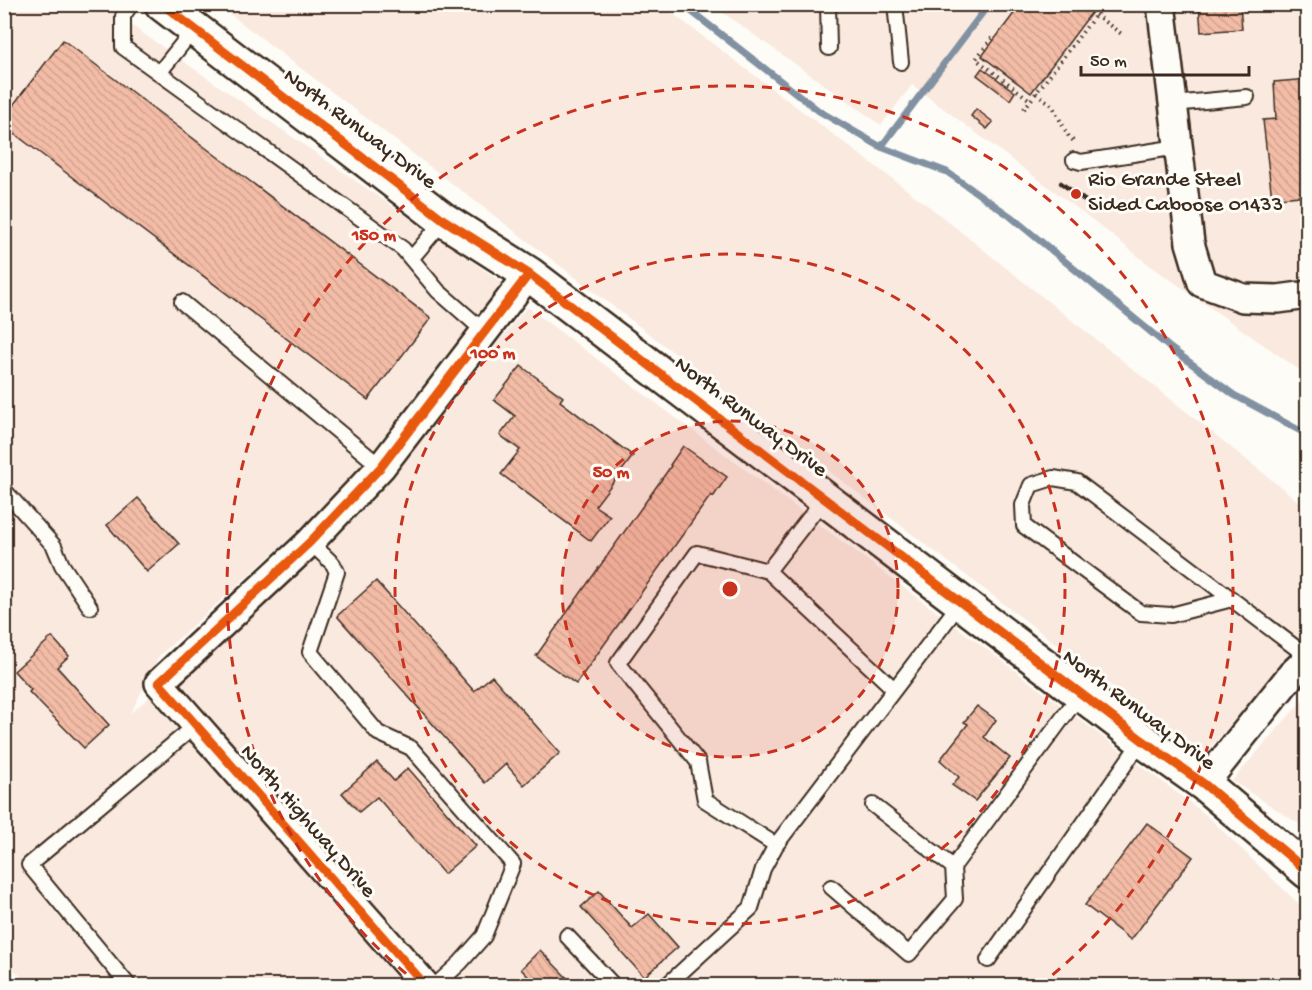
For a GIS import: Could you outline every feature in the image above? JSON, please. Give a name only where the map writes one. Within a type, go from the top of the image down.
[{"type":"street","name":"North Runway Drive","points":[[162,4],[444,220],[529,274],[1142,740],[1204,784],[1308,872]]},
{"type":"street","points":[[1161,4],[1190,243],[1202,283],[1243,298],[1278,299],[1308,295]]},
{"type":"street","points":[[310,542],[381,467],[529,274]]},
{"type":"street","name":"North Highway Drive","points":[[310,542],[159,684],[423,984]]},
{"type":"street","points":[[1204,784],[1292,674],[1308,658]]},
{"type":"lane","points":[[131,4],[123,16],[123,47],[403,249],[438,291],[485,332]]},
{"type":"lane","points":[[828,4],[829,48]]},
{"type":"lane","points":[[895,4],[901,62]]},
{"type":"lane","points":[[159,73],[194,29]]},
{"type":"lane","points":[[1173,104],[1247,97]]},
{"type":"lane","points":[[1074,160],[1081,162],[1178,147]]},
{"type":"lane","points":[[411,259],[444,220]]},
{"type":"lane","points":[[182,302],[381,467]]},
{"type":"lane","points":[[1232,599],[1171,615],[1141,613],[1024,526],[1023,505],[1031,485],[1053,478],[1077,482],[1232,599],[1308,658]]},
{"type":"lane","points":[[4,490],[54,546],[62,565],[90,607]]},
{"type":"lane","points":[[768,571],[824,499]]},
{"type":"lane","points":[[310,542],[333,564],[337,572],[310,652],[378,733],[411,748],[513,864],[484,936],[460,963],[423,984]]},
{"type":"lane","points":[[776,845],[705,800],[698,762],[618,663],[697,553],[768,571],[894,689]]},
{"type":"lane","points":[[666,986],[751,908],[763,869],[776,845],[961,602]]},
{"type":"lane","points":[[831,887],[909,954],[955,899],[953,867],[1081,693]]},
{"type":"lane","points":[[129,986],[30,865],[196,725]]},
{"type":"lane","points":[[988,960],[1142,740]]},
{"type":"lane","points":[[873,805],[953,867]]},
{"type":"lane","points":[[567,936],[614,986]]},
{"type":"path","points":[[1024,109],[1103,5]]},
{"type":"path","points":[[1095,15],[1123,35]]},
{"type":"path","points":[[992,38],[976,59],[1030,100]]},
{"type":"path","points":[[1036,93],[1053,105],[1069,137],[1077,143],[1074,160]]},
{"type":"shaded area","points":[[4,5],[102,5],[503,283],[390,433],[330,502],[159,656],[131,713],[356,516],[527,307],[1205,814],[1307,912],[1307,985],[29,985],[4,959]]},
{"type":"shaded area","points":[[218,5],[661,5],[931,208],[1307,508],[1307,636],[1203,756]]},
{"type":"shaded area","points":[[712,5],[1307,5],[1307,375],[1148,264],[912,85],[881,125]]},
{"type":"shaded area","points":[[1307,695],[1307,829],[1232,781]]},
{"type":"building","points":[[1021,4],[1098,4],[1031,93],[982,56]]},
{"type":"building","points":[[1199,4],[1240,4],[1242,29],[1201,32]]},
{"type":"building","points":[[63,40],[431,318],[368,400],[4,126],[4,117]]},
{"type":"building","points":[[982,68],[1015,92],[1010,100],[977,75]]},
{"type":"building","points":[[1308,79],[1308,195],[1272,199],[1263,120],[1276,119],[1274,82]]},
{"type":"building","points":[[976,109],[993,122],[987,129],[971,116]]},
{"type":"building","points":[[521,366],[563,397],[560,401],[633,456],[595,506],[610,516],[591,541],[501,474],[520,450],[500,435],[515,416],[494,400]]},
{"type":"building","points":[[683,446],[727,477],[713,497],[711,495],[576,684],[536,656]]},
{"type":"building","points":[[138,498],[179,544],[147,572],[107,525]]},
{"type":"building","points":[[376,581],[474,691],[492,676],[560,753],[524,785],[506,764],[485,783],[337,616]]},
{"type":"building","points":[[52,637],[69,656],[57,667],[109,725],[84,748],[29,692],[31,690],[14,671]]},
{"type":"building","points":[[977,706],[996,720],[984,737],[1010,758],[975,801],[952,785],[959,777],[940,760],[968,724],[964,722]]},
{"type":"building","points":[[377,762],[394,781],[408,768],[476,846],[444,874],[377,797],[359,812],[342,793]]},
{"type":"building","points":[[1147,823],[1193,857],[1131,940],[1085,905]]},
{"type":"building","points":[[599,891],[632,928],[649,914],[678,947],[644,977],[581,907]]},
{"type":"building","points":[[540,950],[569,980],[563,986],[537,986],[521,969]]},
{"type":"waterway","points":[[682,4],[819,111],[881,147],[947,172],[1010,216],[1169,347],[1234,395],[1308,435]]},
{"type":"waterway","points":[[881,147],[989,4]]},
{"type":"railway","points":[[1061,183],[1091,205]]},
{"type":"cycle path","points":[[162,4],[444,220],[529,274],[1142,740],[1204,784],[1308,872]]},
{"type":"cycle path","points":[[426,986],[159,683],[310,542],[381,467],[529,274]]},
{"type":"place","name":"Rio Grande Steel Sided Caboose 01433","points":[[1076,194]]}]
